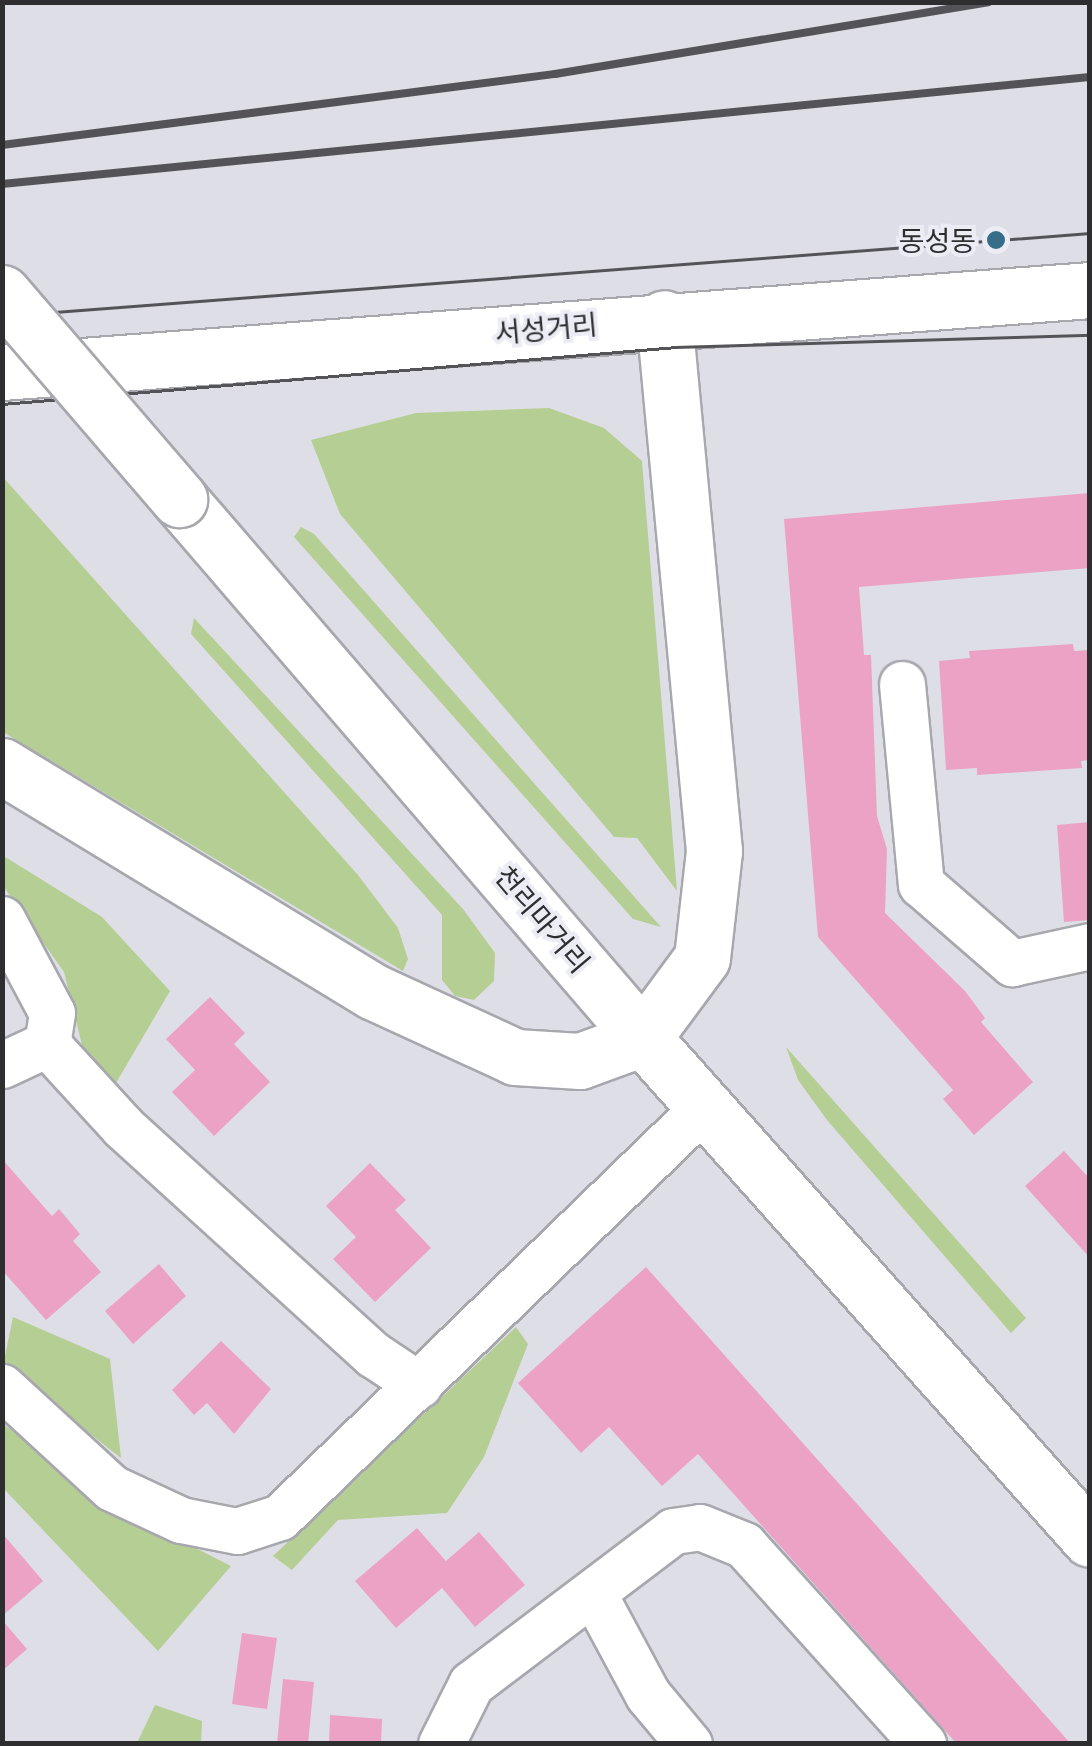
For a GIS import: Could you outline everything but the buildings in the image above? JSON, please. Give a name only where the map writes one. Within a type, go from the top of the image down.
[{"type":"main road","name":"서성거리","points":[[2,372],[664,318],[1090,290]]},
{"type":"main road","name":"천리마거리","points":[[2,293],[704,1107],[1090,1540]]},
{"type":"main road","points":[[2,766],[374,992],[515,1057],[580,1061],[644,1038],[702,958],[714,851],[664,318]]},
{"type":"street","points":[[902,684],[921,884],[1012,963],[1090,946]]},
{"type":"street","points":[[2,919],[52,1013],[47,1044]]},
{"type":"street","points":[[2,1065],[47,1044]]},
{"type":"street","points":[[47,1044],[138,1140],[374,1356],[419,1386]]},
{"type":"street","points":[[2,1387],[112,1488],[181,1520],[237,1531],[280,1517],[704,1107]]},
{"type":"street","points":[[441,1744],[472,1684],[673,1531],[720,1532],[744,1545],[923,1744]]},
{"type":"street","points":[[593,1593],[648,1695],[689,1744]]},
{"type":"green space","points":[[549,408],[604,428],[642,461],[677,891],[637,838],[614,837],[340,514],[311,440],[416,413]]},
{"type":"green space","points":[[2,476],[358,875],[398,928],[408,959],[403,971],[3,732]]},
{"type":"green space","points":[[301,527],[314,534],[661,927],[633,919],[294,537]]},
{"type":"green space","points":[[194,618],[463,909],[495,953],[494,981],[474,1000],[455,996],[442,980],[442,915],[191,634]]},
{"type":"green space","points":[[2,855],[102,917],[170,991],[116,1083],[84,1053],[64,972],[3,886]]},
{"type":"green space","points":[[786,1047],[1026,1318],[1011,1333],[827,1120],[798,1080]]},
{"type":"green space","points":[[13,1317],[110,1359],[121,1458],[3,1366]]},
{"type":"green space","points":[[516,1327],[528,1344],[484,1457],[447,1513],[338,1520],[292,1570],[273,1556]]},
{"type":"green space","points":[[3,1424],[113,1506],[231,1566],[158,1651],[3,1488]]},
{"type":"green space","points":[[155,1705],[202,1721],[201,1743],[137,1743]]},
{"type":"tram line","points":[[2,316],[1090,233]]},
{"type":"tram line","points":[[2,404],[676,347],[1090,335]]},
{"type":"railway","points":[[2,145],[555,74],[988,2]]},
{"type":"railway","points":[[2,184],[1090,77]]},
{"type":"place","name":"동성동","points":[[996,240]]}]
